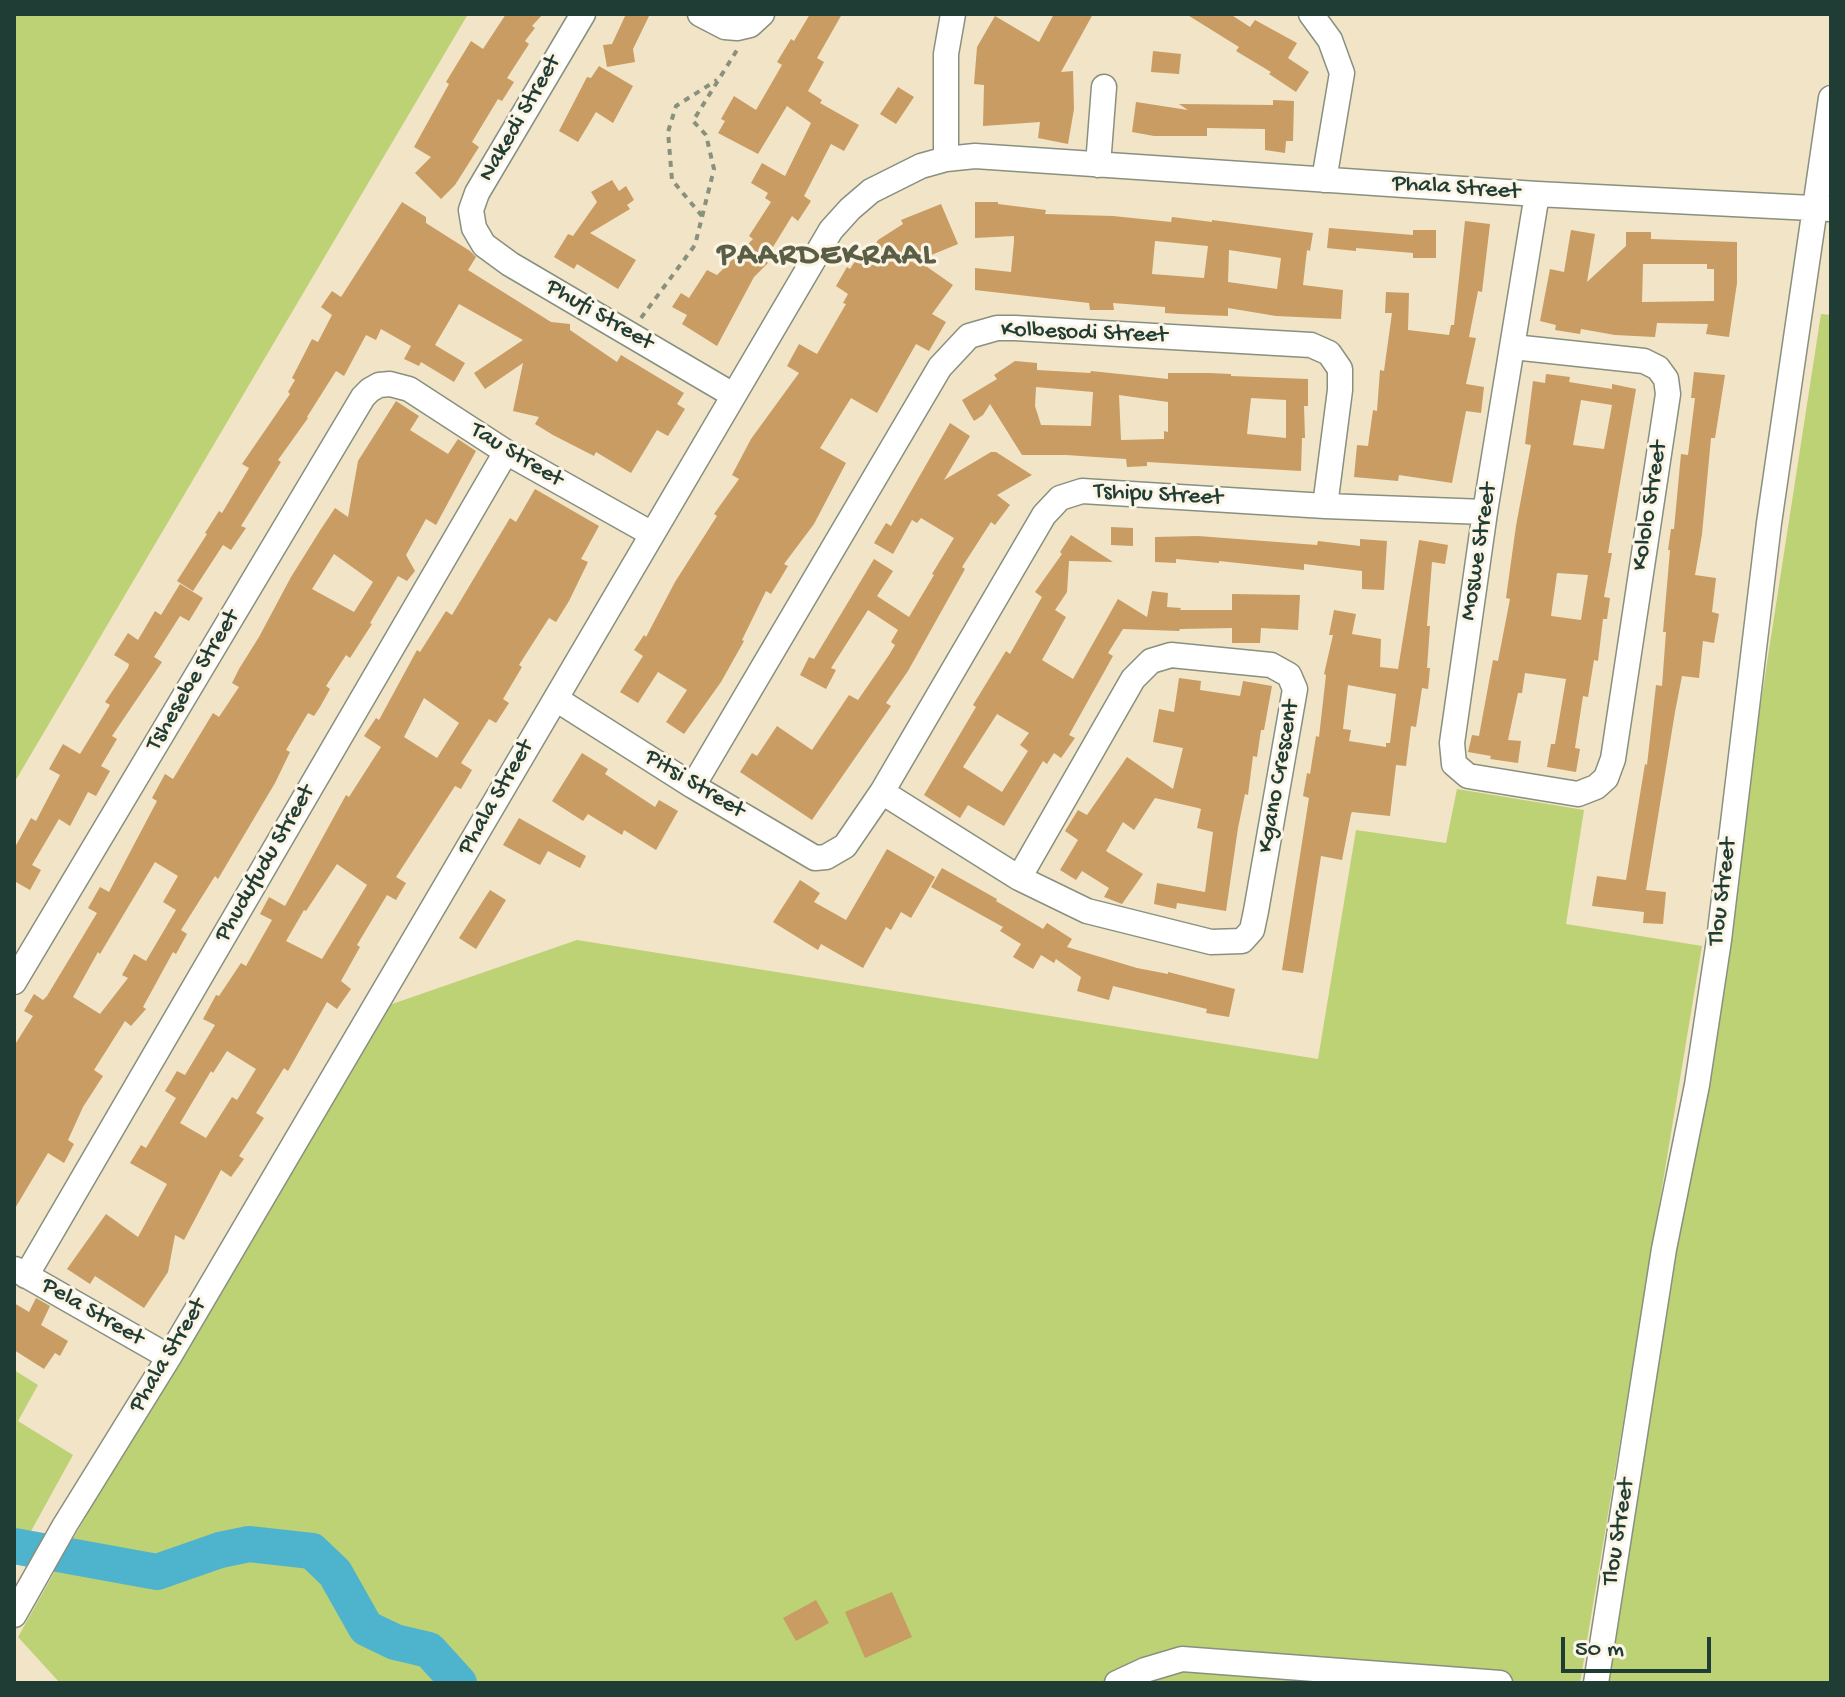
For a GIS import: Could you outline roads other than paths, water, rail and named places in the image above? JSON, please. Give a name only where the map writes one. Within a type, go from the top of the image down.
[{"type":"street","name":"Nakedi Street","points":[[474,228],[471,210],[477,193],[583,14]]},
{"type":"street","points":[[700,14],[725,27],[737,28],[756,19]]},
{"type":"street","points":[[946,159],[946,54],[953,14]]},
{"type":"street","points":[[1311,14],[1330,40],[1342,73],[1324,180]]},
{"type":"street","points":[[1098,165],[1104,87]]},
{"type":"street","name":"Tlou Street","points":[[1596,1683],[1664,1249],[1697,1085],[1719,940],[1769,523],[1823,209],[1831,98]]},
{"type":"street","name":"Phala Street","points":[[19,1606],[169,1357],[831,230],[871,191],[894,177],[946,159],[998,157],[1537,194],[1823,209]]},
{"type":"street","name":"Moswe Street","points":[[1537,194],[1485,512],[1452,743],[1454,764],[1468,776],[1490,781],[1578,794],[1596,787]]},
{"type":"street","name":"Phufi Street","points":[[474,228],[484,245],[510,264],[733,395]]},
{"type":"street","name":"Kolbesodi Street","points":[[693,786],[940,367],[969,336],[997,328],[1015,328],[1311,345],[1329,353],[1340,369],[1340,390],[1325,506]]},
{"type":"street","name":"Kololo Street","points":[[1513,347],[1644,361],[1658,368],[1666,379],[1668,394],[1613,759],[1606,778],[1596,787]]},
{"type":"street","name":"Tau Street","points":[[379,385],[390,384],[409,389],[506,452],[652,534]]},
{"type":"street","name":"Tshesebe Street","points":[[14,982],[363,397],[379,385]]},
{"type":"street","name":"Phudufudu Street","points":[[20,1272],[506,452]]},
{"type":"street","name":"Tshipu Street","points":[[837,853],[882,792],[1044,515],[1060,498],[1082,491],[1485,512]]},
{"type":"street","name":"Kgano Crescent","points":[[882,792],[1019,878],[1087,911],[1211,942],[1233,942],[1248,937],[1256,911],[1295,689],[1289,675],[1271,665],[1171,655],[1151,661],[1133,679],[1019,878]]},
{"type":"street","name":"Pitsi Street","points":[[556,699],[693,786],[815,858],[837,853]]},
{"type":"street","name":"Pela Street","points":[[20,1272],[169,1357]]},
{"type":"street","points":[[1117,1683],[1145,1670],[1182,1659],[1500,1683]]},
{"type":"waterway","points":[[14,1546],[157,1572],[220,1550],[249,1544],[312,1551],[335,1573],[366,1628],[395,1642],[429,1650],[459,1683]]},
{"type":"district","name":"PAARDEKRAAL","points":[[827,257]]}]
